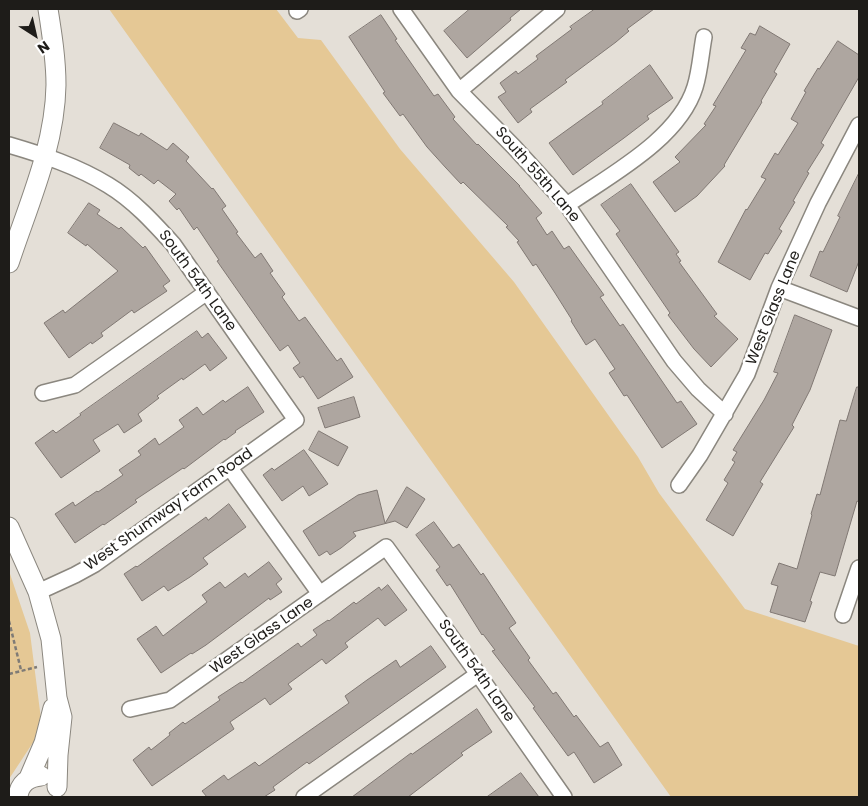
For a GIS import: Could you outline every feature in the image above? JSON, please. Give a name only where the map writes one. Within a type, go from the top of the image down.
[{"type":"street","points":[[9,262],[45,156],[54,109],[56,87],[54,41],[48,9]]},
{"type":"street","name":"South 55th Lane","points":[[401,9],[459,91],[567,205],[674,361],[698,389],[725,414]]},
{"type":"street","points":[[459,91],[557,9]]},
{"type":"street","points":[[567,205],[654,145],[676,122],[688,103],[695,86],[704,37]]},
{"type":"street","name":"West Glass Lane","points":[[679,486],[700,455],[748,374],[779,288],[818,203],[859,125]]},
{"type":"street","name":"South 54th Lane","points":[[9,145],[45,156],[86,172],[109,185],[150,218],[173,244],[296,420]]},
{"type":"street","points":[[779,288],[859,318]]},
{"type":"street","points":[[43,393],[75,385],[207,292]]},
{"type":"street","name":"West Shumway Farm Road","points":[[38,592],[75,576],[95,564],[296,420]]},
{"type":"street","points":[[230,468],[320,594]]},
{"type":"street","points":[[9,527],[38,592],[51,639],[57,698],[62,717],[58,755],[62,793]]},
{"type":"street","name":"South 54th Lane","points":[[386,547],[564,797]]},
{"type":"street","name":"West Glass Lane","points":[[130,709],[170,700],[386,547]]},
{"type":"street","points":[[843,615],[859,568]]},
{"type":"street","points":[[304,797],[478,674]]},
{"type":"street","points":[[30,778],[40,756],[48,730],[50,715],[57,698]]},
{"type":"street","points":[[18,797],[21,786],[35,776],[48,778],[62,793]]},
{"type":"path","points":[[9,621],[21,670]]},
{"type":"path","points":[[9,674],[37,668]]},
{"type":"shaded area","points":[[109,9],[276,9],[298,38],[321,40],[400,149],[514,282],[638,457],[659,493],[745,609],[859,646],[859,797],[671,797]]},
{"type":"shaded area","points":[[9,571],[30,633],[41,719],[36,738],[9,779]]},
{"type":"building","points":[[470,9],[521,9],[467,58],[444,31]]},
{"type":"building","points":[[595,9],[654,9],[627,29],[629,31],[616,42],[565,80],[567,82],[530,109],[532,112],[518,123],[498,97],[506,92],[500,83],[516,71],[518,74],[538,59],[536,56]]},
{"type":"building","points":[[381,15],[397,39],[395,40],[434,96],[438,94],[455,117],[453,119],[520,186],[542,213],[536,218],[547,235],[552,231],[564,249],[569,246],[604,295],[600,297],[620,326],[623,324],[677,403],[681,401],[697,424],[662,448],[627,395],[624,396],[609,373],[615,369],[595,339],[586,345],[536,264],[533,266],[517,242],[519,241],[506,227],[508,226],[463,182],[461,184],[427,147],[403,114],[400,116],[383,93],[385,92],[349,37]]},
{"type":"building","points":[[760,26],[790,44],[774,72],[777,74],[725,166],[697,196],[675,212],[653,182],[680,162],[675,157],[706,125],[704,124],[716,106],[713,105],[746,50],[741,48],[750,33],[755,35]]},
{"type":"building","points":[[838,41],[859,55],[859,77],[821,143],[824,145],[807,172],[809,173],[793,201],[795,202],[779,229],[782,231],[768,254],[765,253],[750,280],[718,262],[746,209],[766,179],[761,177],[775,153],[778,155],[798,123],[791,119],[806,92],[804,91]]},
{"type":"building","points":[[650,65],[673,98],[647,116],[649,119],[573,175],[549,143],[603,104],[602,102]]},
{"type":"building","points":[[114,123],[139,136],[141,133],[167,150],[173,143],[189,157],[186,161],[213,188],[226,206],[222,209],[238,232],[236,233],[255,258],[261,253],[273,271],[270,273],[285,294],[282,297],[299,321],[305,317],[337,361],[341,358],[353,377],[318,399],[303,376],[300,378],[293,368],[300,363],[288,345],[280,351],[217,261],[219,260],[197,227],[194,230],[179,208],[177,210],[169,201],[176,194],[158,180],[154,184],[141,174],[139,176],[129,168],[130,165],[100,148]]},
{"type":"building","points":[[859,173],[859,261],[847,292],[810,276],[820,251],[823,252],[840,217],[838,216]]},
{"type":"building","points":[[631,184],[679,252],[676,254],[681,261],[679,262],[717,314],[714,316],[738,339],[711,367],[694,349],[668,315],[670,313],[616,234],[620,231],[601,205]]},
{"type":"building","points":[[89,203],[100,210],[97,214],[119,229],[121,227],[143,248],[145,246],[170,281],[163,286],[167,291],[134,313],[132,310],[101,333],[103,336],[69,358],[44,323],[63,310],[65,313],[118,271],[87,244],[86,246],[68,233]]},
{"type":"building","points":[[795,315],[832,330],[810,390],[792,425],[794,427],[760,482],[763,484],[733,536],[706,520],[728,483],[724,480],[735,462],[732,460],[737,452],[733,450],[764,400],[778,373],[774,372]]},
{"type":"building","points":[[197,331],[202,338],[208,333],[227,358],[210,371],[205,364],[157,396],[159,398],[138,414],[142,421],[124,433],[118,424],[93,440],[100,451],[61,478],[35,443],[53,430],[56,433]]},
{"type":"building","points":[[248,387],[264,412],[184,469],[135,500],[137,502],[104,525],[75,543],[55,514],[73,502],[75,506],[123,475],[119,470],[141,455],[138,451],[155,438],[159,445],[184,427],[179,420],[197,407],[203,415],[223,400],[225,402]]},
{"type":"building","points":[[857,387],[859,387],[859,502],[857,501],[835,576],[820,572],[805,622],[770,612],[778,586],[771,584],[779,563],[797,569],[811,514],[817,494],[820,495],[840,420],[846,421]]},
{"type":"building","points":[[354,397],[360,417],[325,428],[318,408]]},
{"type":"building","points":[[319,431],[348,447],[338,466],[309,450]]},
{"type":"building","points":[[304,450],[328,484],[309,496],[303,486],[282,501],[263,475]]},
{"type":"building","points":[[407,487],[425,499],[407,528],[395,521],[353,532],[356,536],[341,548],[330,555],[327,551],[319,556],[303,531],[358,495],[377,490],[385,523]]},
{"type":"building","points":[[229,504],[246,527],[203,558],[208,564],[190,577],[168,591],[164,586],[142,601],[124,574],[137,567],[206,517],[208,520]]},
{"type":"building","points":[[434,522],[453,548],[459,544],[481,575],[483,573],[516,623],[509,628],[530,658],[528,660],[553,694],[556,692],[574,717],[576,715],[600,747],[608,742],[622,765],[594,783],[574,752],[568,756],[533,708],[535,707],[492,651],[495,650],[482,635],[450,584],[447,586],[436,570],[440,567],[416,535]]},
{"type":"building","points":[[269,562],[282,579],[276,584],[282,592],[270,600],[269,598],[206,645],[161,673],[137,639],[156,626],[163,636],[207,602],[202,595],[220,582],[225,588],[245,573],[248,577]]},
{"type":"building","points":[[388,585],[407,610],[385,626],[378,618],[345,643],[348,647],[326,664],[322,659],[288,684],[292,689],[270,705],[265,698],[230,722],[234,729],[152,786],[133,760],[149,747],[151,750],[183,722],[185,724],[220,700],[218,697],[242,683],[298,643],[301,647],[317,635],[313,630],[329,621],[354,602],[356,604],[379,587],[381,590]]},
{"type":"building","points":[[431,646],[446,667],[309,764],[307,762],[273,787],[275,790],[264,797],[207,797],[202,791],[224,775],[228,780],[255,762],[259,766],[349,703],[345,696],[367,680],[396,660],[400,667]]},
{"type":"building","points":[[477,709],[492,732],[461,753],[463,755],[408,797],[352,797],[411,753]]},
{"type":"building","points":[[521,773],[539,797],[487,797]]}]
